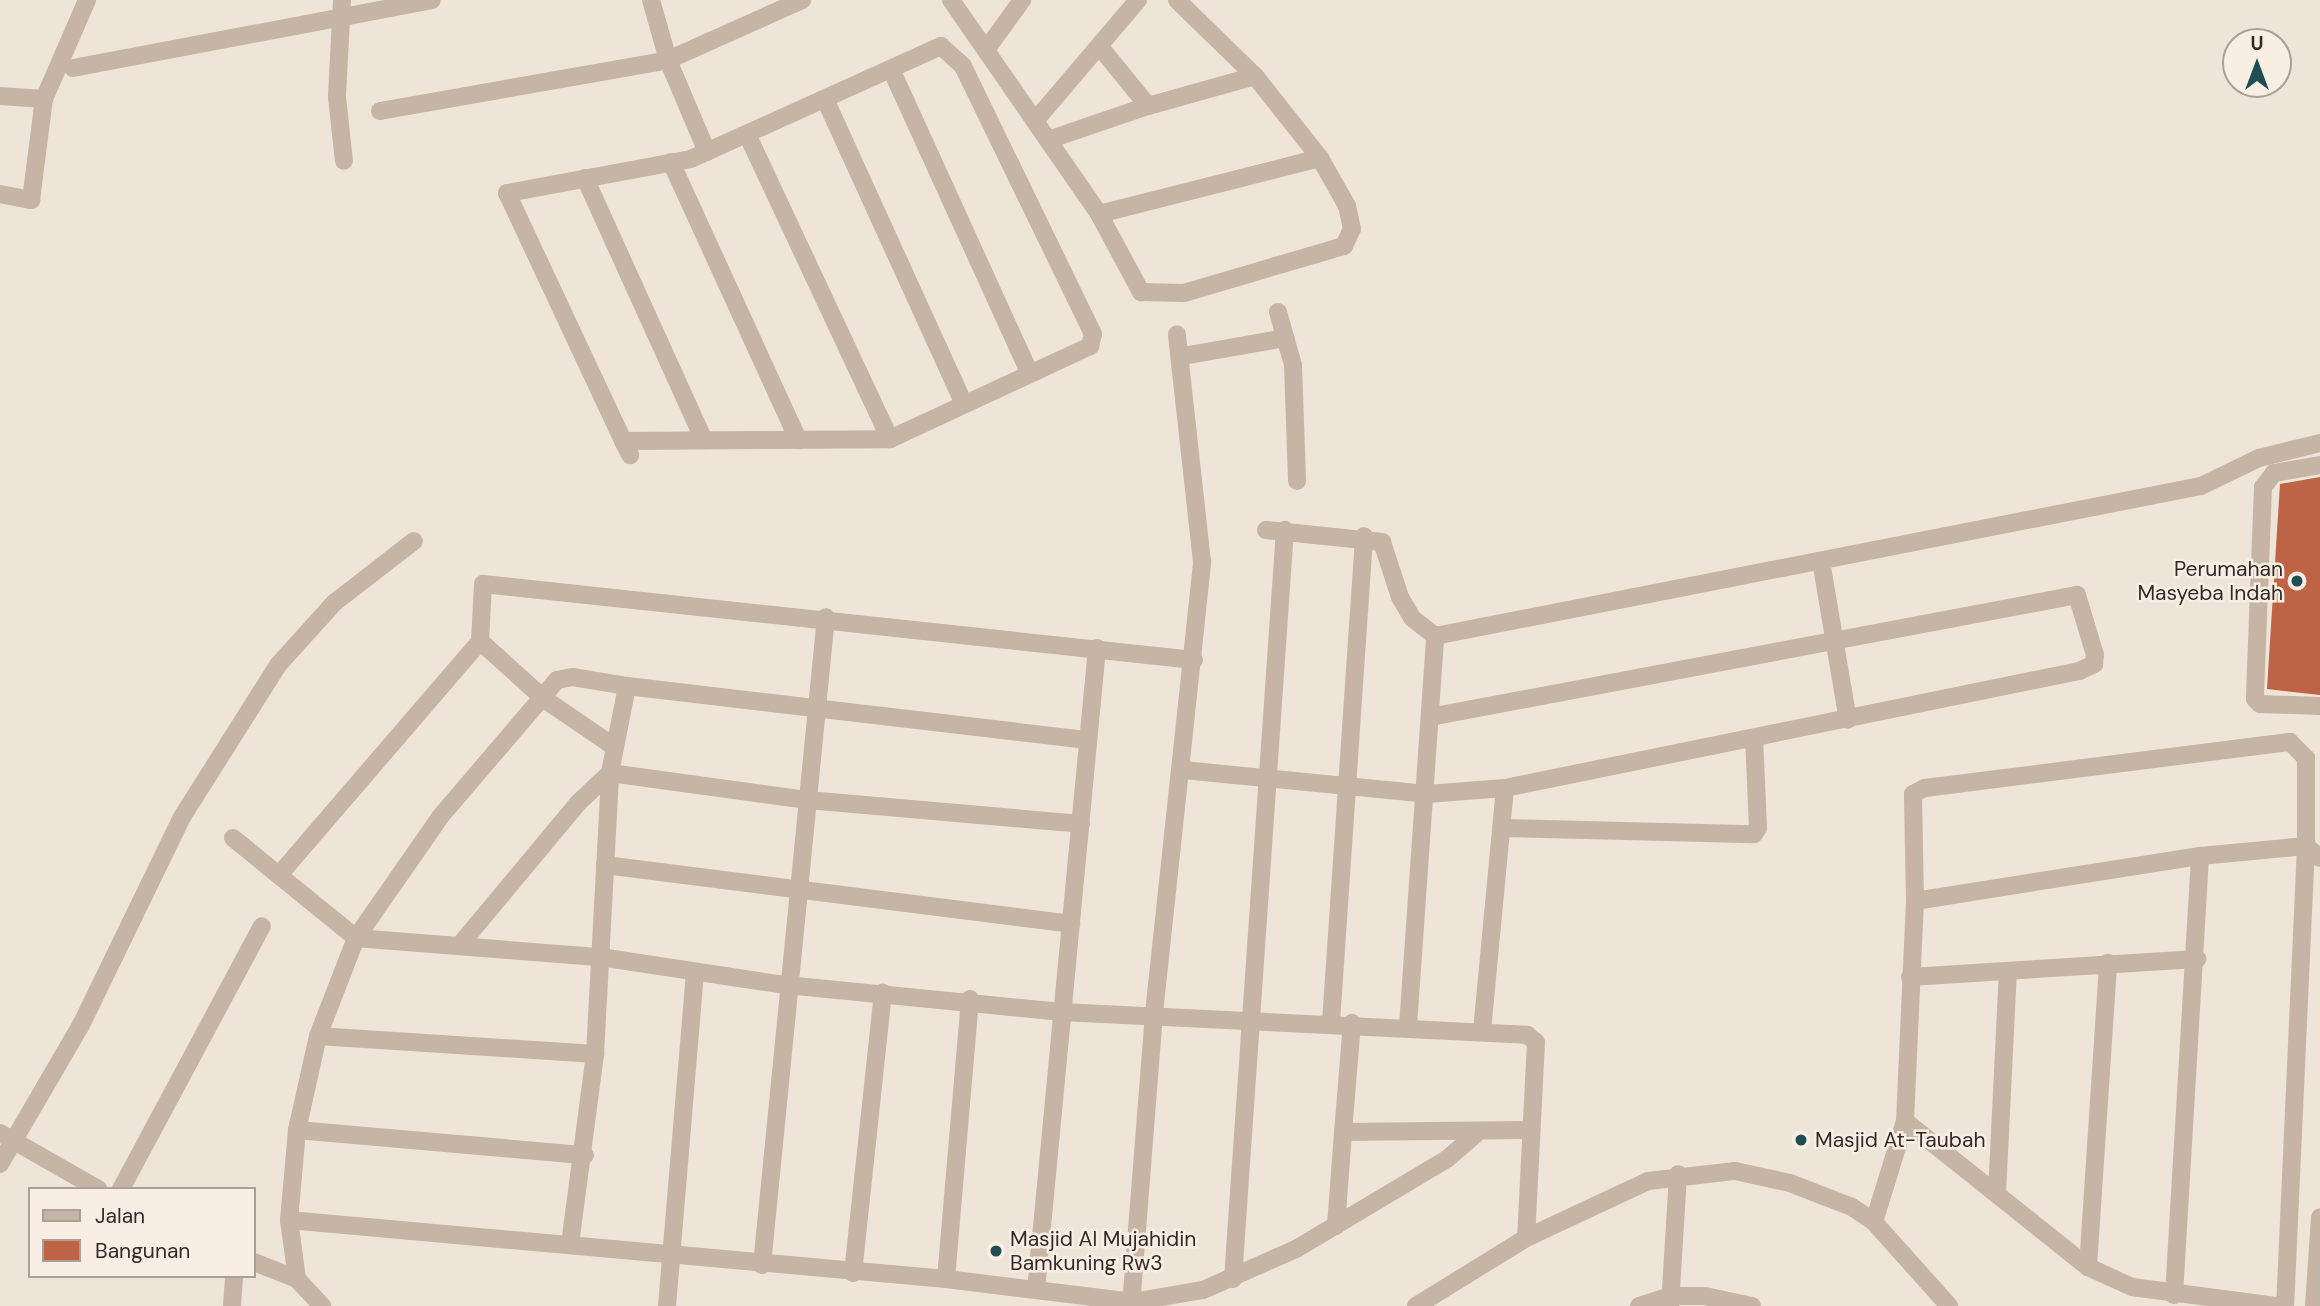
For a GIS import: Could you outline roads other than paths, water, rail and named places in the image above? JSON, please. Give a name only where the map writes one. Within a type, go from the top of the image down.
[{"type":"street","points":[[0,194],[31,200],[44,99],[87,0]]},
{"type":"street","points":[[73,68],[342,7],[432,0]]},
{"type":"street","points":[[651,0],[668,60],[707,152]]},
{"type":"street","points":[[380,111],[668,60],[802,0]]},
{"type":"street","points":[[951,0],[1099,214],[1135,288],[1150,294],[1184,293],[1344,246],[1352,229],[1347,206],[1320,158],[1255,76],[1177,0]]},
{"type":"street","points":[[986,50],[1022,0]]},
{"type":"street","points":[[1035,121],[1138,0]]},
{"type":"street","points":[[342,7],[337,97],[344,161]]},
{"type":"street","points":[[941,47],[963,66],[1093,334],[1090,346],[890,439],[704,440],[627,448],[507,193],[671,162],[707,152],[941,47]]},
{"type":"street","points":[[1100,47],[1148,106]]},
{"type":"street","points":[[891,69],[1030,374]]},
{"type":"street","points":[[1048,140],[1148,106],[1255,76]]},
{"type":"street","points":[[0,96],[44,99]]},
{"type":"street","points":[[825,99],[964,404]]},
{"type":"street","points":[[747,134],[890,439]]},
{"type":"street","points":[[1099,214],[1320,158]]},
{"type":"street","points":[[671,162],[798,440]]},
{"type":"street","points":[[585,178],[704,440]]},
{"type":"street","points":[[1278,312],[1293,365],[1297,481]]},
{"type":"street","points":[[1132,1304],[1154,1013],[1194,660],[1202,562],[1183,356],[1177,334]]},
{"type":"street","points":[[1183,356],[1284,338]]},
{"type":"street","points":[[1266,530],[1364,536],[1386,544],[1400,597],[1412,618],[1435,636],[2201,486],[2259,458],[2320,443]]},
{"type":"street","points":[[2320,466],[2274,473],[2263,487],[2255,699],[2260,704],[2320,706]]},
{"type":"street","points":[[1233,1279],[1285,530]]},
{"type":"street","points":[[1331,1022],[1364,536]]},
{"type":"street","points":[[0,1164],[6,1139],[87,1014],[182,817],[278,665],[334,603],[414,541]]},
{"type":"street","points":[[1821,561],[1837,638],[1848,720]]},
{"type":"street","points":[[279,875],[481,641],[480,590],[493,582],[1194,660]]},
{"type":"street","points":[[1182,770],[1427,794],[1505,788],[2078,671],[2094,664],[2095,655],[2077,595],[1837,638],[1430,717]]},
{"type":"street","points":[[762,1265],[786,985],[826,617]]},
{"type":"street","points":[[1408,1026],[1427,794],[1435,636]]},
{"type":"street","points":[[481,641],[543,698],[613,746]]},
{"type":"street","points":[[1036,1290],[1097,649]]},
{"type":"street","points":[[297,1279],[289,1220],[297,1130],[318,1036],[356,938],[440,817],[565,676],[627,686],[1088,740]]},
{"type":"street","points":[[570,1244],[585,1155],[595,1054],[610,773],[613,746],[627,686]]},
{"type":"street","points":[[1501,828],[1754,834],[1754,738]]},
{"type":"street","points":[[1874,1222],[1905,1121],[1915,901],[1909,807],[1913,794],[1925,788],[2290,742],[2306,758],[2313,852],[2285,1306]]},
{"type":"street","points":[[610,773],[808,800],[1081,824]]},
{"type":"street","points":[[459,946],[578,803],[610,773]]},
{"type":"street","points":[[1482,1031],[1505,788]]},
{"type":"street","points":[[233,838],[356,938],[600,957],[695,974],[786,985],[970,999],[1062,1012],[1154,1013],[1252,1021],[1352,1023],[1527,1035],[1536,1042],[1525,1238]]},
{"type":"street","points":[[1915,901],[2200,856],[2313,852]]},
{"type":"street","points":[[2174,1295],[2197,959],[2200,856]]},
{"type":"street","points":[[605,866],[1071,924]]},
{"type":"street","points":[[122,1187],[262,926]]},
{"type":"street","points":[[1910,976],[2197,959]]},
{"type":"street","points":[[2088,1267],[2108,963]]},
{"type":"street","points":[[1997,1194],[2008,971]]},
{"type":"street","points":[[667,1306],[695,974]]},
{"type":"street","points":[[853,1273],[883,993]]},
{"type":"street","points":[[946,1279],[970,999]]},
{"type":"street","points":[[1336,1226],[1352,1023]]},
{"type":"street","points":[[318,1036],[595,1054]]},
{"type":"street","points":[[1905,1121],[2088,1267],[2132,1287],[2174,1295],[2276,1306]]},
{"type":"street","points":[[297,1130],[585,1155]]},
{"type":"street","points":[[1343,1132],[1477,1133],[1531,1130]]},
{"type":"street","points":[[289,1220],[672,1253],[762,1265],[946,1279],[1132,1304],[1167,1299],[1233,1279],[1336,1226],[1447,1160],[1477,1133]]},
{"type":"street","points":[[6,1139],[95,1187]]},
{"type":"street","points":[[1416,1306],[1525,1238],[1648,1181],[1678,1174],[1735,1171],[1790,1182],[1852,1207],[1874,1222],[1949,1306]]},
{"type":"street","points":[[1670,1301],[1678,1174]]},
{"type":"street","points":[[2314,1306],[2320,1217]]},
{"type":"street","points":[[256,1263],[297,1279],[322,1306]]},
{"type":"street","points":[[232,1306],[234,1278]]},
{"type":"street","points":[[1639,1306],[1705,1296],[1752,1306]]},
{"type":"place","name":"Perumahan Masyeba Indah","points":[[2297,581]]},
{"type":"place","name":"Masjid At-Taubah","points":[[1801,1140]]},
{"type":"place","name":"Masjid Al Mujahidin Bamkuning Rw3","points":[[996,1251]]}]
